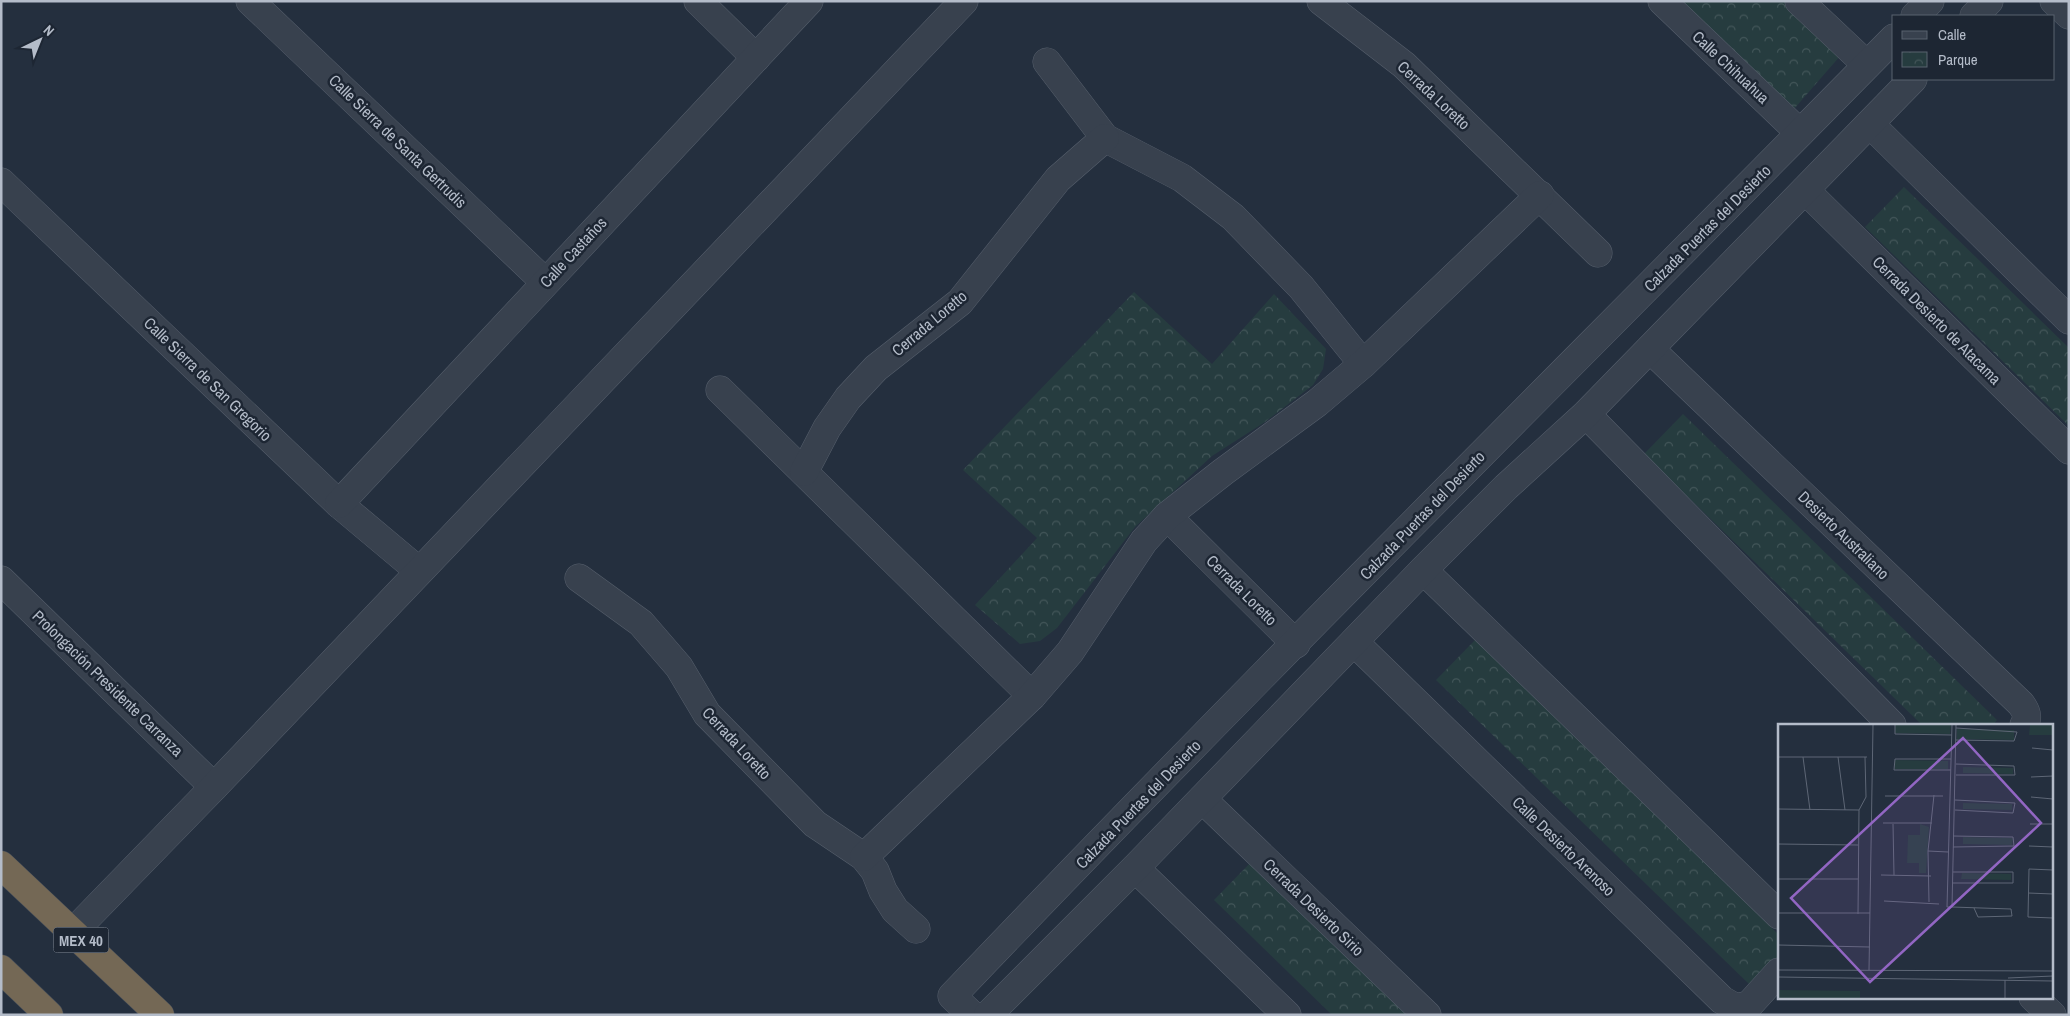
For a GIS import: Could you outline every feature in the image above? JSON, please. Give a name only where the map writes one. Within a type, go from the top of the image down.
[{"type":"highway","name":"MEX 40","points":[[1,865],[160,1015]]},
{"type":"highway","points":[[1,970],[49,1015]]},
{"type":"street","name":"Calle Sierra de Santa Gertrudis","points":[[250,1],[545,282]]},
{"type":"street","points":[[698,1],[756,58]]},
{"type":"street","name":"Calle Castaños","points":[[339,504],[809,1]]},
{"type":"street","points":[[73,932],[214,787],[418,571],[964,1]]},
{"type":"street","name":"Cerrada Loretto","points":[[1322,1],[1404,66],[1540,195],[1598,253]]},
{"type":"street","name":"Calle Chihuahua","points":[[1662,1],[1800,133]]},
{"type":"street","points":[[1799,1],[1867,65]]},
{"type":"street","points":[[1975,15],[1989,1]]},
{"type":"street","points":[[2054,1],[2069,15]]},
{"type":"street","name":"Calzada Puertas del Desierto","points":[[972,1015],[952,996],[1478,458],[1892,40]]},
{"type":"street","points":[[1047,62],[1105,138],[1182,178],[1233,217],[1301,287],[1363,364]]},
{"type":"street","points":[[988,1015],[1135,868],[1423,570],[1506,487],[1586,414],[1913,80]]},
{"type":"street","points":[[1870,124],[2069,320]]},
{"type":"street","name":"Cerrada Loretto","points":[[804,472],[827,428],[848,398],[876,368],[960,302],[1058,179],[1105,138]]},
{"type":"street","name":"Calle Sierra de San Gregorio","points":[[1,182],[339,504],[418,571]]},
{"type":"street","name":"Cerrada Desierto de Atacama","points":[[1805,190],[2069,450]]},
{"type":"street","points":[[864,857],[1032,696],[1070,652],[1144,541],[1167,516],[1316,403],[1363,364],[1540,195]]},
{"type":"street","points":[[1694,241],[1725,272]]},
{"type":"street","name":"Desierto Australiano","points":[[1650,349],[2021,704],[2026,712],[2027,720],[2025,724]]},
{"type":"street","points":[[720,390],[1032,696]]},
{"type":"street","points":[[1586,414],[1891,724]]},
{"type":"street","points":[[1478,458],[1506,487]]},
{"type":"street","name":"Cerrada Loretto","points":[[1167,516],[1296,644]]},
{"type":"street","points":[[1423,570],[1778,914]]},
{"type":"street","name":"Cerrada Loretto","points":[[579,578],[641,623],[679,668],[707,714],[815,824],[864,857],[876,871],[883,891],[895,910],[916,929]]},
{"type":"street","name":"Prolongación Presidente Carranza","points":[[1,580],[214,787]]},
{"type":"street","name":"Calle Desierto Arenoso","points":[[1354,642],[1722,1000],[1736,1008],[1749,1005],[1778,973]]},
{"type":"street","points":[[1252,688],[1280,718]]},
{"type":"street","name":"Cerrada Desierto Sirio","points":[[1202,799],[1427,1015]]},
{"type":"street","points":[[1135,868],[1287,1015]]},
{"type":"street","points":[[1040,904],[1070,932]]},
{"type":"street","points":[[2034,998],[2052,1015]]},
{"type":"green space","points":[[1677,1],[1785,1],[1841,55],[1794,109]]},
{"type":"green space","points":[[1904,187],[2069,348],[2069,426],[1865,227]]},
{"type":"green space","points":[[1134,292],[1212,364],[1274,294],[1326,349],[1323,369],[1313,385],[1265,422],[1212,456],[1135,527],[1057,628],[1040,641],[1020,644],[975,605],[1037,538],[963,470]]},
{"type":"green space","points":[[1683,414],[1997,720],[1994,724],[1921,724],[1644,454]]},
{"type":"green space","points":[[1476,639],[1778,934],[1778,958],[1751,986],[1436,680]]},
{"type":"green space","points":[[1253,860],[1413,1015],[1332,1015],[1214,900]]}]
